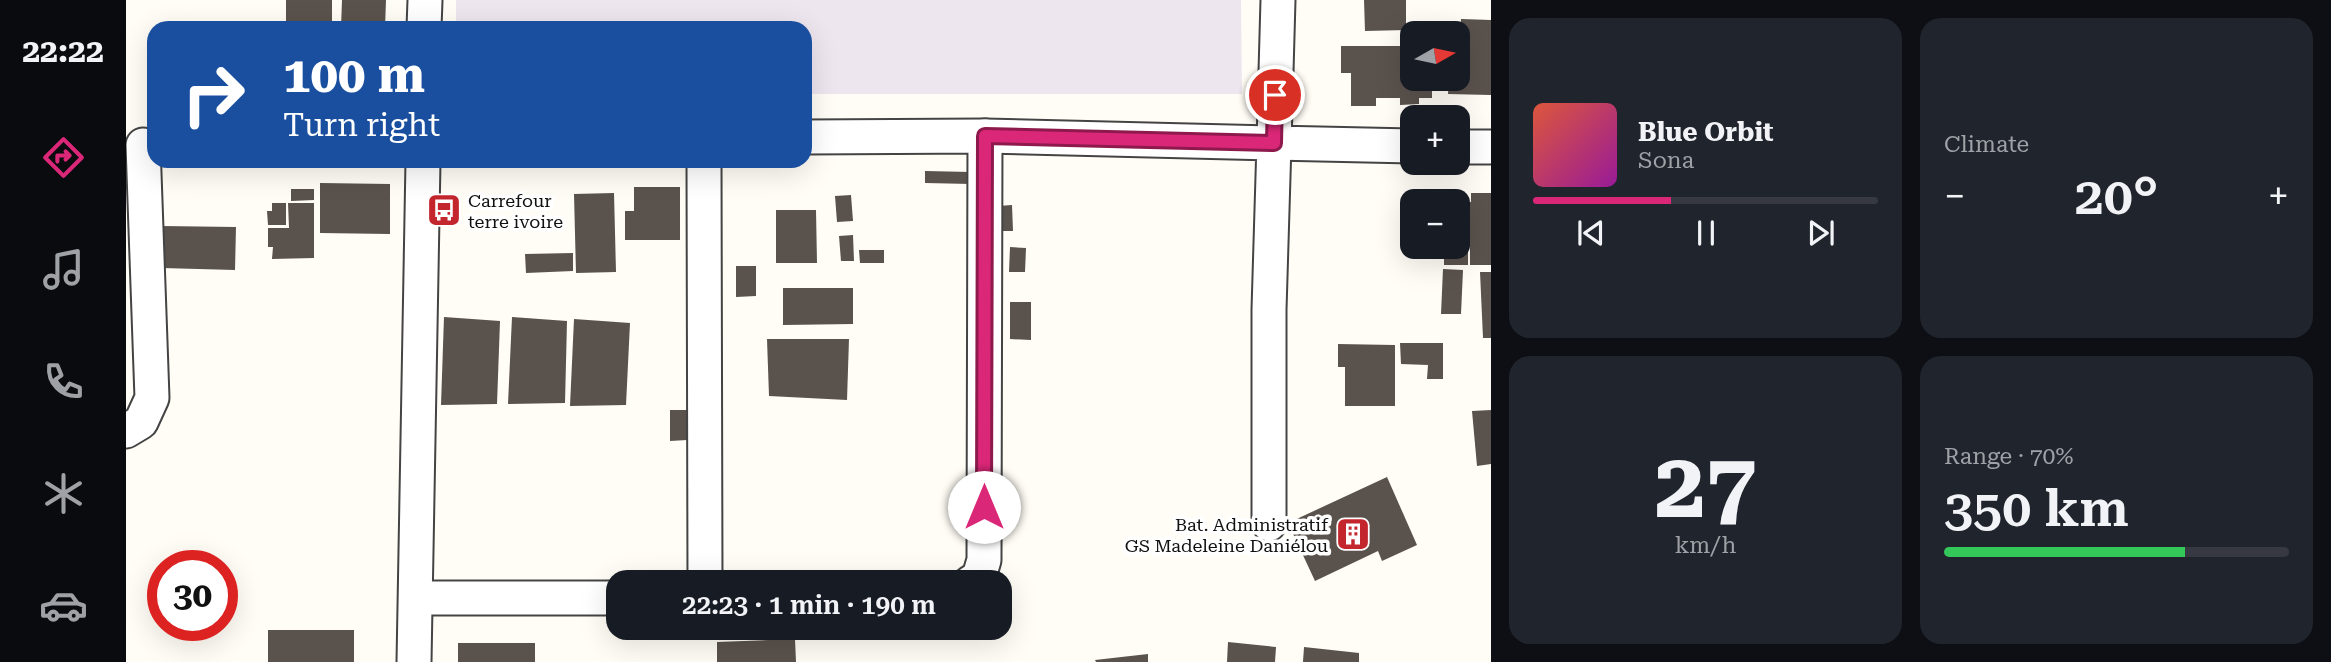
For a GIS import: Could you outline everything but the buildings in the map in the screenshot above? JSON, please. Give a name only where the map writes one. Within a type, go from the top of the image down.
[{"type":"street","points":[[424,21],[425,0]]},
{"type":"street","points":[[1269,524],[1269,310],[1278,0]]},
{"type":"street","points":[[981,570],[984,560],[985,136]]},
{"type":"street","points":[[812,137],[985,136],[1400,146]]},
{"type":"street","points":[[126,431],[141,422],[152,398],[141,145]]},
{"type":"street","points":[[1470,147],[1491,147]]},
{"type":"street","points":[[414,662],[423,168]]},
{"type":"street","points":[[704,168],[705,570]]},
{"type":"street","points":[[417,598],[606,598]]},
{"type":"shaded area","points":[[456,0],[1241,0],[1242,94],[812,94],[812,21],[456,21]]},
{"type":"place","name":"Carrefour terre ivoire","points":[[444,210]]},
{"type":"place","name":"Bat. Administratif GS Madeleine Daniélou","points":[[1353,534]]},
{"type":"route","points":[[984,507],[985,136],[1274,143],[1275,95]]}]
